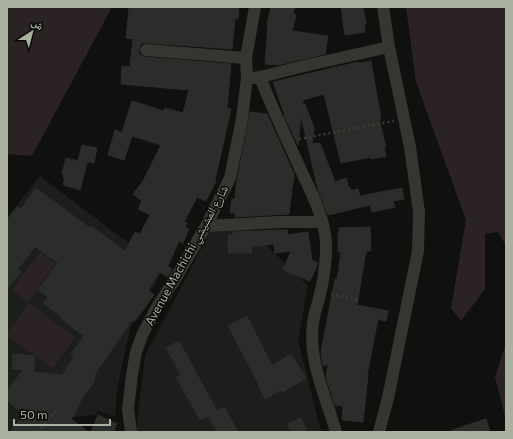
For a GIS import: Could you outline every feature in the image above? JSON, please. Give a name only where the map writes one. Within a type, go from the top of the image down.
[{"type":"street","name":"Avenue Machichi شارع المشيشي","points":[[131,432],[128,409],[136,352],[143,333],[206,226],[230,178],[242,119],[248,78],[246,58],[255,7]]},
{"type":"street","points":[[379,432],[418,250],[419,212],[410,147],[389,47],[383,7]]},
{"type":"street","points":[[248,78],[260,78],[304,66],[389,47]]},
{"type":"street","points":[[146,50],[246,58]]},
{"type":"street","points":[[260,78],[316,203],[326,235],[326,258],[321,293],[313,323],[313,347],[314,364],[336,432]]},
{"type":"street","points":[[206,226],[279,222],[322,222]]},
{"type":"path","points":[[288,141],[404,119]]},
{"type":"path","points":[[321,293],[360,300]]},
{"type":"path","points":[[38,432],[55,411]]},
{"type":"shaded area","points":[[7,7],[112,7],[32,156],[7,154]]},
{"type":"shaded area","points":[[406,7],[506,7],[506,246],[498,232],[485,234],[485,289],[461,321],[451,308],[466,220],[416,82]]},
{"type":"shaded area","points":[[40,176],[163,269],[130,329],[117,390],[115,416],[97,411],[95,415],[73,417],[37,397],[10,432],[7,432],[7,218]]},
{"type":"shaded area","points":[[212,228],[249,228],[308,286],[298,340],[321,432],[137,432],[136,430],[145,356]]},
{"type":"shaded area","points":[[40,252],[55,264],[28,302],[12,290]]},
{"type":"shaded area","points":[[29,303],[75,337],[53,368],[7,336],[7,333]]},
{"type":"shaded area","points":[[506,343],[506,420],[495,377]]},
{"type":"building","points":[[133,7],[239,7],[238,19],[235,18],[232,49],[142,43],[139,49],[139,54],[145,57],[231,64],[227,108],[231,109],[216,181],[206,201],[197,197],[184,222],[187,223],[185,227],[189,229],[183,243],[179,241],[168,266],[172,269],[168,277],[159,272],[148,290],[154,295],[135,321],[133,319],[95,374],[94,382],[76,408],[77,409],[71,419],[89,432],[10,432],[24,414],[7,401],[7,391],[23,370],[12,369],[13,354],[35,355],[34,372],[62,375],[74,357],[71,354],[84,336],[43,303],[48,297],[38,290],[58,263],[35,247],[18,269],[21,272],[7,289],[7,220],[17,207],[21,209],[36,188],[90,228],[91,226],[125,251],[135,232],[140,234],[150,215],[138,209],[142,201],[133,194],[143,181],[161,145],[132,136],[124,160],[108,155],[115,130],[122,133],[132,101],[164,111],[165,108],[183,113],[189,90],[121,84],[122,66],[130,67],[133,39],[126,38],[129,8],[133,9]]},
{"type":"building","points":[[271,7],[295,7],[293,14],[296,15],[292,31],[328,36],[325,54],[278,65],[265,64],[267,24]]},
{"type":"building","points":[[341,7],[363,7],[366,24],[364,25],[365,32],[345,35]]},
{"type":"building","points":[[371,61],[381,119],[379,119],[386,147],[384,147],[386,156],[371,159],[371,157],[341,163],[324,94],[303,100],[303,105],[305,104],[314,128],[312,144],[320,143],[335,182],[346,178],[351,191],[358,189],[360,196],[402,188],[404,199],[393,201],[395,207],[372,212],[370,205],[328,215],[318,190],[301,116],[298,145],[284,116],[273,82],[358,62]]},
{"type":"building","points":[[250,112],[267,114],[294,174],[289,214],[235,217],[236,213],[230,213],[232,199],[235,199],[237,180]]},
{"type":"building","points":[[82,145],[97,148],[94,163],[78,160]]},
{"type":"building","points":[[66,158],[87,163],[80,190],[63,185],[65,179],[63,179],[64,175],[62,174]]},
{"type":"building","points":[[370,227],[371,251],[366,251],[357,305],[388,311],[386,321],[378,319],[367,375],[363,422],[342,420],[343,406],[335,405],[326,377],[328,364],[323,366],[321,352],[335,279],[337,279],[338,271],[339,272],[341,252],[338,252],[339,228]]},
{"type":"building","points":[[288,230],[287,235],[308,232],[312,260],[318,263],[310,281],[283,270],[291,251],[275,253],[274,244],[252,247],[252,253],[228,253],[228,235],[233,235],[233,232]]},
{"type":"building","points":[[247,316],[272,366],[291,354],[306,378],[283,392],[281,390],[265,399],[228,326]]},
{"type":"building","points":[[179,341],[217,411],[224,407],[238,432],[217,432],[208,416],[200,420],[176,377],[181,375],[166,348]]},
{"type":"building","points":[[98,415],[117,424],[113,432],[91,432]]},
{"type":"building","points":[[301,418],[307,432],[291,432],[288,424]]},
{"type":"building","points":[[486,419],[490,432],[453,432],[452,430]]}]
